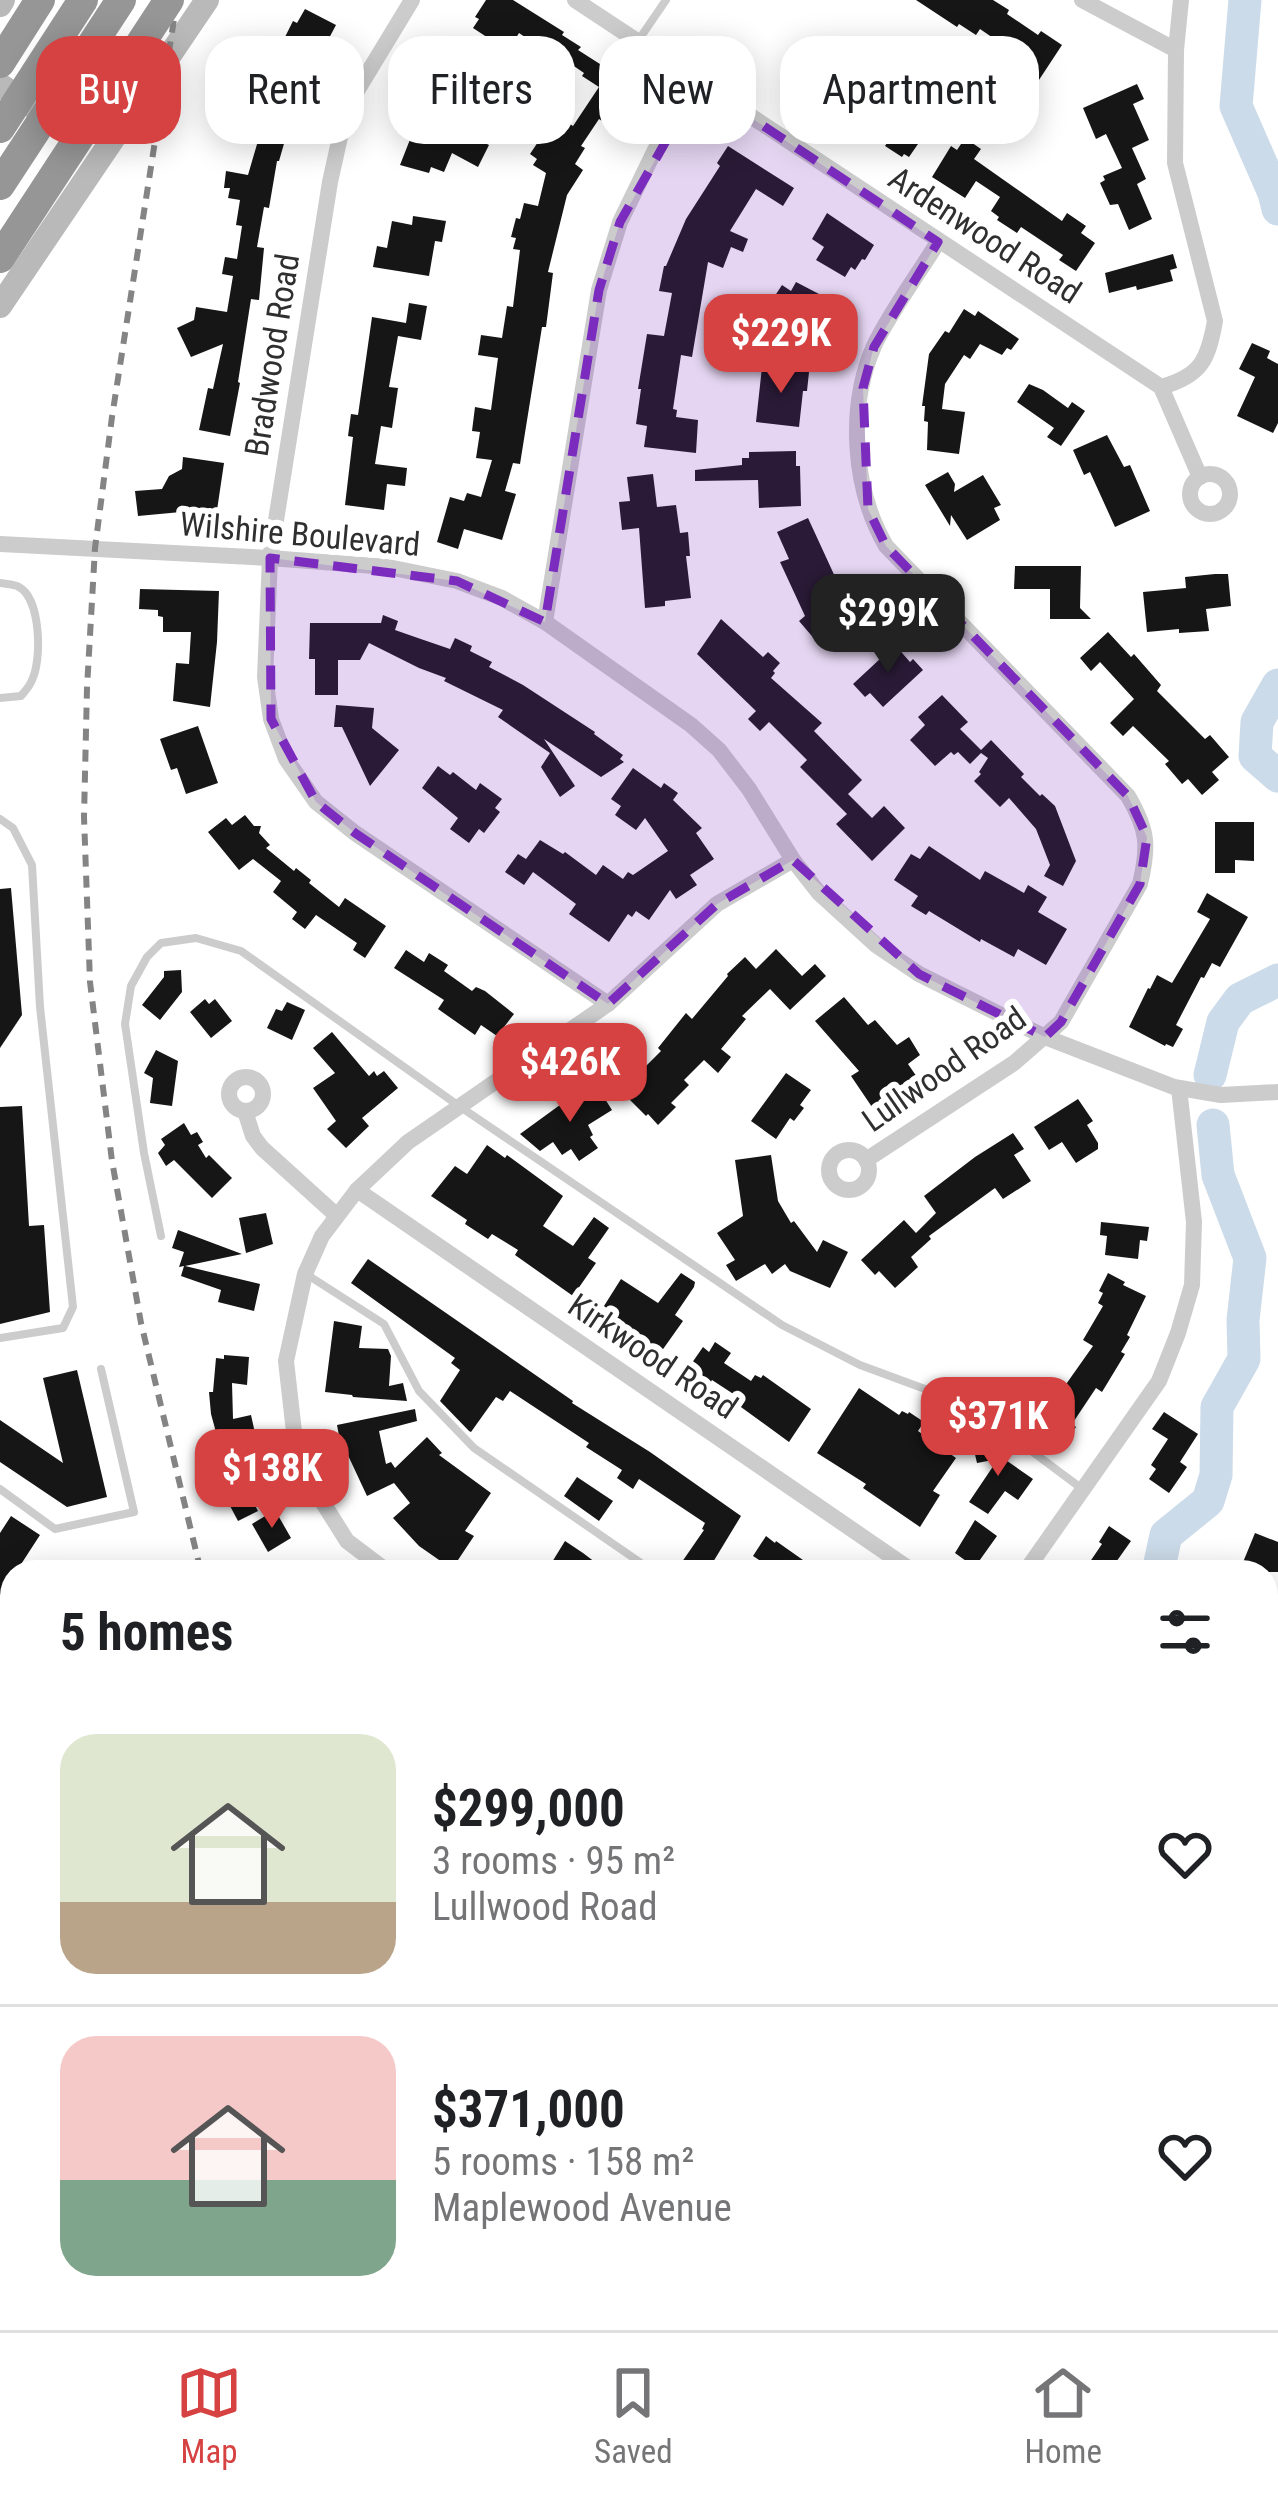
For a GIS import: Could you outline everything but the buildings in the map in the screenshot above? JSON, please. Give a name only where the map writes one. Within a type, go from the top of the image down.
[{"type":"highway","points":[[0,63],[40,0]]},
{"type":"highway","points":[[0,131],[83,0]]},
{"type":"highway","points":[[0,184],[121,0]]},
{"type":"highway","points":[[0,257],[169,0]]},
{"type":"main road","points":[[181,39],[207,0]]},
{"type":"main road","points":[[0,86],[36,109]]},
{"type":"main road","points":[[4,300],[110,144]]},
{"type":"main road","points":[[0,222],[15,231],[20,253],[4,300]]},
{"type":"street","name":"Bradwood Road","points":[[412,0],[355,94],[340,137],[270,558],[265,677],[271,719],[286,760],[316,802],[608,1004]]},
{"type":"street","name":"Ardenwood Road","points":[[574,0],[628,36]]},
{"type":"street","points":[[1082,0],[1176,50]]},
{"type":"street","points":[[1181,0],[1175,163],[1215,322],[1211,346],[1199,369],[1161,387],[1200,477]]},
{"type":"street","name":"Ardenwood Road","points":[[756,121],[1161,387]]},
{"type":"street","points":[[0,131],[63,175],[69,205],[40,210],[0,184]]},
{"type":"street","points":[[545,622],[599,290],[620,222],[659,144]]},
{"type":"street","name":"Lullwood Road","points":[[866,1160],[1014,1064],[1061,1022],[1140,884],[1146,861],[1147,837],[1128,796],[886,546],[868,508],[859,470],[857,430],[862,388],[874,346],[938,242]]},
{"type":"street","name":"Wilshire Boulevard","points":[[0,544],[388,567],[457,581],[502,598],[545,622],[719,750],[819,893],[876,945],[919,974],[1046,1037],[1179,1088],[1221,1095],[1278,1092]]},
{"type":"street","points":[[372,1560],[347,1541],[315,1490],[294,1432],[286,1361],[305,1274],[322,1236],[357,1190],[408,1142],[608,1004],[717,904],[793,860]]},
{"type":"street","points":[[1033,1560],[1159,1382],[1192,1286],[1194,1222],[1179,1088]]},
{"type":"street","points":[[245,1111],[262,1148],[336,1215]]},
{"type":"street","name":"Kirkwood Road","points":[[357,1190],[897,1560]]},
{"type":"lane","points":[[641,36],[666,0]]},
{"type":"lane","points":[[0,583],[17,585],[30,597],[38,644],[33,680],[21,696],[0,698]]},
{"type":"lane","points":[[0,819],[13,828],[32,865],[40,1007],[73,1307],[62,1328],[0,1338]]},
{"type":"lane","points":[[161,1236],[125,1024],[131,986],[146,957],[161,943],[196,938],[241,951],[782,1325],[860,1365],[971,1406],[1082,1489]]},
{"type":"lane","points":[[305,1274],[384,1324],[419,1391],[474,1448],[637,1560]]},
{"type":"lane","points":[[0,1489],[55,1529],[134,1512],[101,1369]]},
{"type":"highlighted area","points":[[699,83],[938,242],[874,347],[863,388],[868,509],[886,546],[1128,796],[1147,837],[1140,884],[1061,1022],[1045,1037],[919,974],[793,860],[717,904],[608,1004],[355,833],[316,802],[271,719],[270,558],[457,581],[545,622],[599,290],[620,222]]},
{"type":"waterway","points":[[1245,0],[1236,106],[1278,209]]},
{"type":"waterway","points":[[1278,685],[1257,722],[1255,756],[1278,776]]},
{"type":"waterway","points":[[1210,1075],[1223,1022],[1240,999],[1278,980]]},
{"type":"waterway","points":[[1161,1560],[1166,1535],[1208,1501],[1216,1475],[1217,1407],[1244,1359],[1250,1258],[1218,1175],[1213,1125]]},
{"type":"railway","points":[[177,0],[95,548],[84,817],[90,982],[112,1161],[141,1323],[198,1560]]}]
